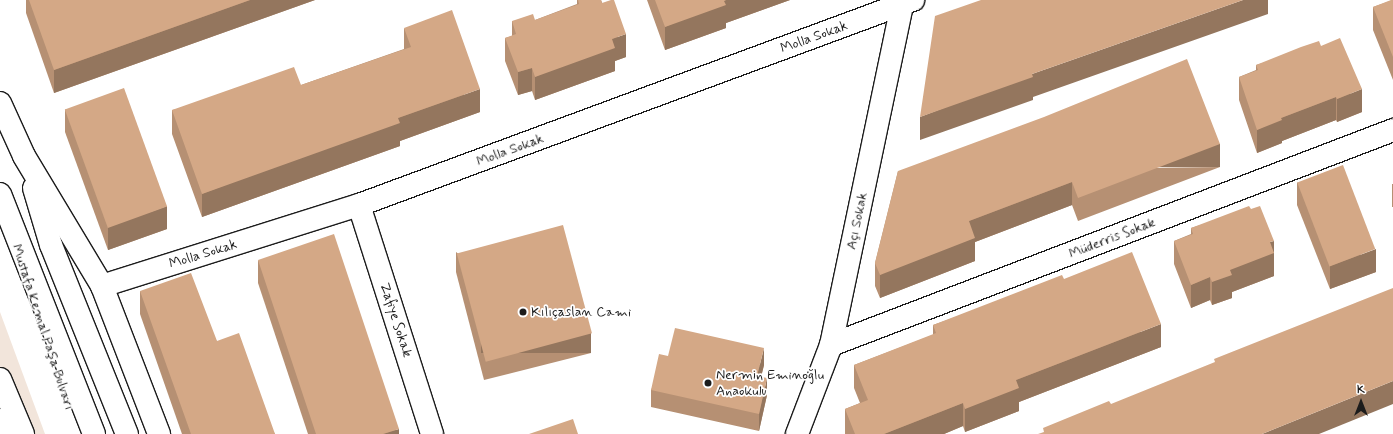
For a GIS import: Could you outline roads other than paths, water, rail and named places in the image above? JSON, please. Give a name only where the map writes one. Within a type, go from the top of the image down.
[{"type":"main road","name":"Molla Sokak","points":[[102,286],[359,205],[907,2]]},
{"type":"main road","name":"Açı Sokak","points":[[797,434],[831,345],[907,2]]},
{"type":"main road","points":[[0,103],[24,156],[102,286],[159,434]]},
{"type":"main road","name":"Müderris Sokak","points":[[831,345],[1393,130]]},
{"type":"main road","points":[[24,156],[51,245],[127,434]]},
{"type":"main road","points":[[0,194],[94,434]]},
{"type":"main road","name":"Mustafa Kemal Paşa Bulvarı","points":[[0,197],[79,434]]},
{"type":"main road","name":"Zafiye Sokak","points":[[359,205],[432,434]]},
{"type":"main road","points":[[0,379],[23,434]]},
{"type":"main road","points":[[0,420],[5,434]]},
{"type":"place","name":"Kılıçaslan Cami","points":[[523,312]]},
{"type":"place","name":"Nermin Eminoğlu Anaokulu","points":[[708,383]]}]
